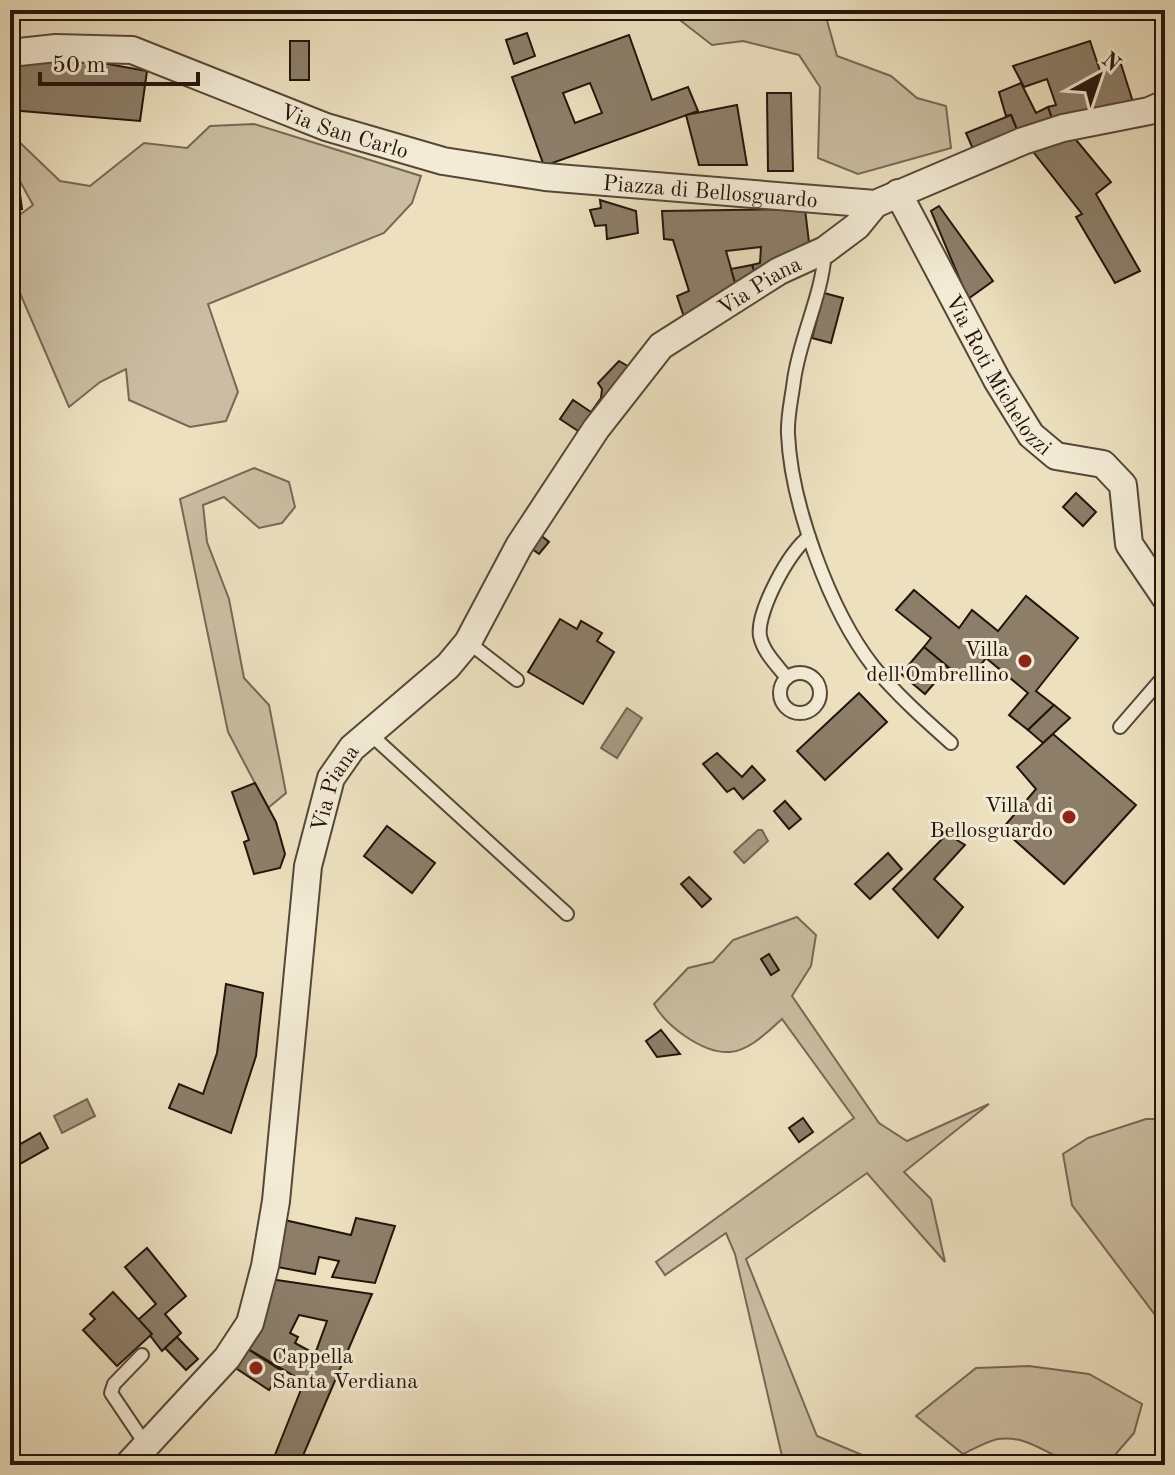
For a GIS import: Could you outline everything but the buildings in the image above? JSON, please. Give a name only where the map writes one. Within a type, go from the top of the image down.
[{"type":"street","name":"Via San Carlo","points":[[10,53],[56,48],[132,50],[326,127],[443,161],[545,177]]},
{"type":"street","points":[[818,253],[857,226],[886,198],[1063,128],[1149,111],[1165,104]]},
{"type":"street","name":"Piazza di Bellosguardo","points":[[545,177],[886,198]]},
{"type":"street","name":"Via Roti Michelozzi","points":[[886,198],[1031,435],[1056,456],[1103,464],[1123,485],[1129,544],[1165,597]]},
{"type":"street","name":"Via Piana","points":[[128,1465],[227,1358],[250,1323],[265,1266],[276,1201],[308,866],[331,778],[352,748],[448,666],[468,642],[519,546],[579,455],[661,346],[779,271],[818,253]]},
{"type":"lane","points":[[818,253],[824,270],[812,301],[795,375],[788,434],[809,537],[821,571],[873,665],[951,743]]},
{"type":"lane","points":[[787,678],[764,646],[760,626],[794,548],[809,537]]},
{"type":"lane","points":[[468,642],[517,680]]},
{"type":"lane","points":[[1120,727],[1165,675]]},
{"type":"lane","points":[[369,733],[567,914]]},
{"type":"lane","points":[[142,1355],[114,1384],[111,1393],[146,1445]]},
{"type":"lane","points":[[10,1455],[14,1465]]},
{"type":"shaded area","points":[[667,10],[824,10],[837,56],[891,76],[917,98],[946,106],[951,148],[858,174],[818,158],[820,87],[799,55],[743,41],[712,45]]},
{"type":"shaded area","points":[[254,124],[421,176],[412,203],[384,233],[208,304],[238,392],[226,421],[190,427],[129,400],[126,369],[100,382],[69,407],[10,270],[10,222],[33,205],[10,163],[10,133],[60,181],[90,186],[144,143],[187,148],[210,126]]},
{"type":"shaded area","points":[[254,468],[289,482],[295,507],[282,523],[259,528],[224,497],[203,505],[207,542],[229,599],[244,678],[269,705],[286,793],[268,808],[228,732],[180,499]]},
{"type":"shaded area","points":[[627,708],[642,718],[617,758],[601,748]]},
{"type":"shaded area","points":[[758,830],[762,830],[768,841],[744,863],[734,852]]},
{"type":"shaded area","points":[[797,917],[816,935],[811,966],[792,996],[879,1123],[907,1141],[989,1104],[904,1172],[931,1199],[945,1262],[867,1173],[746,1259],[817,1436],[886,1465],[790,1465],[782,1456],[735,1254],[726,1233],[665,1275],[656,1262],[854,1118],[782,1019],[745,1048],[719,1051],[686,1037],[667,1021],[654,1004],[688,968],[713,962],[733,940]]},
{"type":"shaded area","points":[[87,1099],[95,1116],[62,1133],[54,1116]]},
{"type":"shaded area","points":[[1146,1119],[1165,1119],[1165,1328],[1072,1205],[1063,1154],[1088,1138]]},
{"type":"shaded area","points":[[1029,1366],[1089,1374],[1142,1404],[1134,1433],[1108,1463],[1076,1463],[1013,1439],[994,1440],[963,1454],[916,1416],[976,1368]]},
{"type":"place","name":"Villa dell'Ombrellino","points":[[1025,661]]},
{"type":"place","name":"Villa di Bellosguardo","points":[[1069,817]]},
{"type":"place","name":"Cappella Santa Verdiana","points":[[256,1368]]}]
